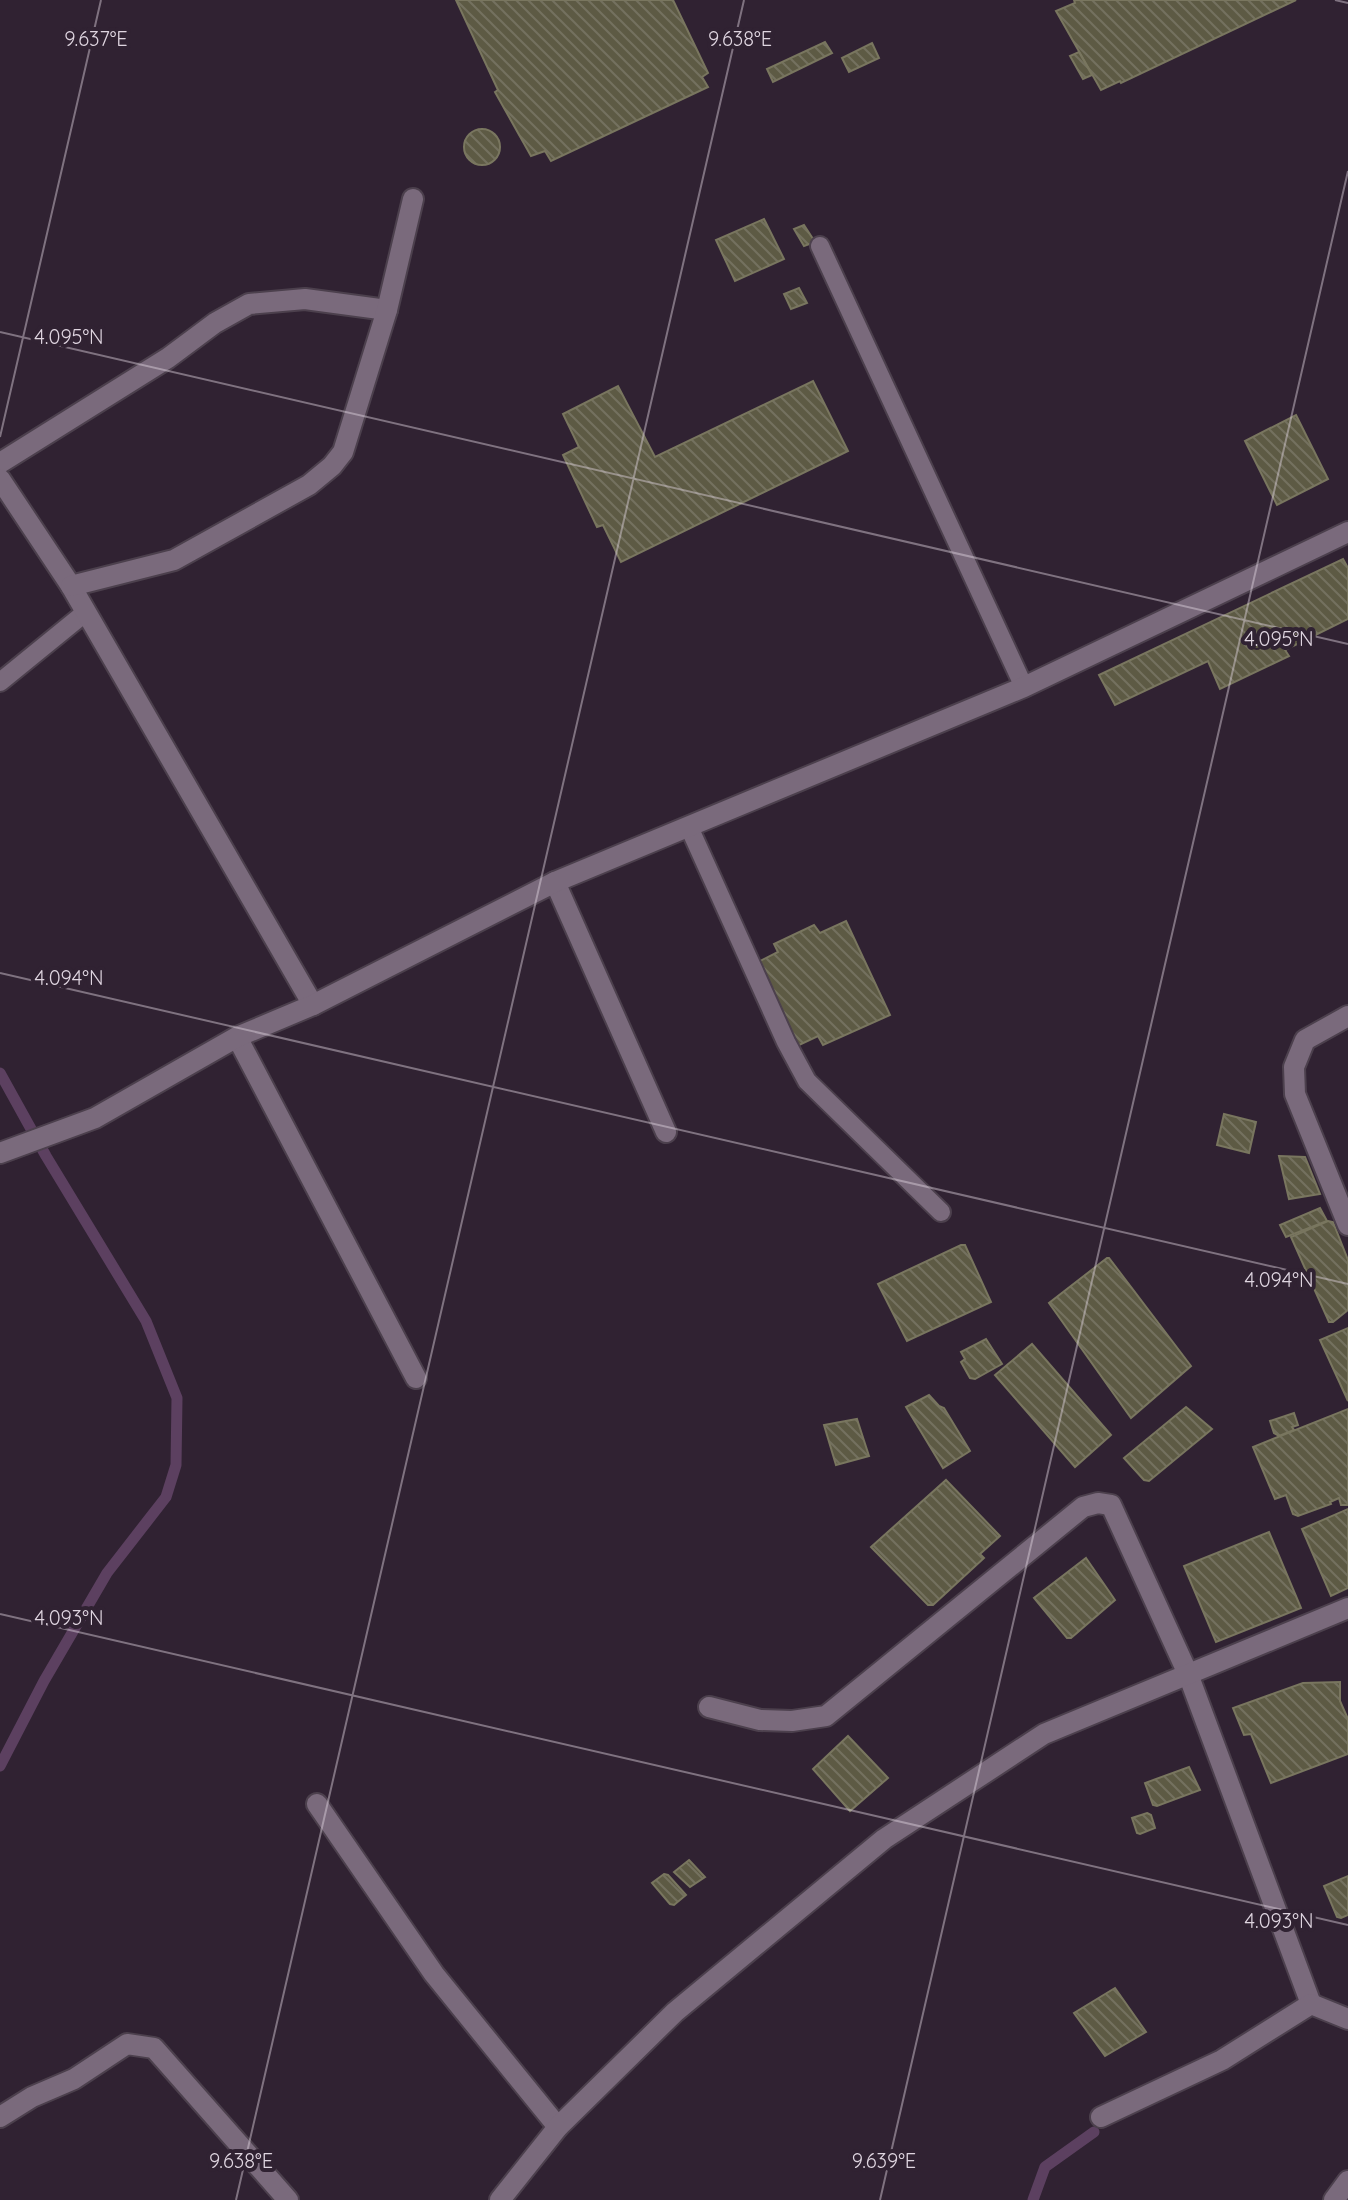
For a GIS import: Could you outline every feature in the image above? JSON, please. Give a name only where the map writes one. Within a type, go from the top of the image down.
[{"type":"street","points":[[71,586],[174,560],[309,485],[332,466],[343,452],[387,310],[413,199]]},
{"type":"street","points":[[0,463],[249,304],[305,299],[387,310]]},
{"type":"street","points":[[0,479],[71,586],[313,1005]]},
{"type":"street","points":[[0,1153],[95,1118],[237,1037],[313,1005],[555,882],[1024,687],[1348,532]]},
{"type":"street","points":[[555,882],[666,1132]]},
{"type":"street","points":[[1348,1016],[1305,1040],[1294,1067],[1295,1094],[1348,1225]]},
{"type":"street","points":[[237,1037],[416,1378]]},
{"type":"street","points":[[709,1707],[760,1720],[792,1721],[826,1716],[1083,1507],[1098,1503],[1111,1505],[1188,1674],[1311,2004],[1348,2019]]},
{"type":"street","points":[[500,2200],[558,2127],[675,2012],[884,1839],[1044,1734],[1348,1608]]},
{"type":"street","points":[[317,1804],[434,1974],[558,2127]]},
{"type":"street","points":[[1101,2117],[1222,2060],[1311,2004]]},
{"type":"street","points":[[0,2117],[32,2097],[74,2079],[127,2044],[154,2048],[288,2200]]},
{"type":"street","points":[[1334,2200],[1348,2181]]},
{"type":"lane","points":[[820,246],[1024,687]]},
{"type":"lane","points":[[0,682],[86,612]]},
{"type":"lane","points":[[689,827],[786,1042],[807,1081],[941,1212]]},
{"type":"building","points":[[456,0],[673,0],[708,73],[702,77],[708,87],[551,161],[545,151],[531,156],[495,92],[498,90]]},
{"type":"building","points":[[1074,0],[1296,0],[1101,90],[1056,11],[1075,3]]},
{"type":"building","points":[[825,42],[832,53],[773,82],[767,69]]},
{"type":"building","points":[[872,43],[879,58],[849,72],[842,58]]},
{"type":"building","points":[[1079,52],[1092,75],[1083,79],[1070,56]]},
{"type":"building","points":[[482,129],[495,134],[500,147],[495,160],[482,165],[469,160],[464,147],[469,134]]},
{"type":"building","points":[[764,219],[784,259],[735,281],[716,240]]},
{"type":"building","points":[[804,225],[815,242],[804,246],[794,229]]},
{"type":"building","points":[[799,288],[807,303],[791,309],[784,294]]},
{"type":"building","points":[[813,381],[848,451],[621,562],[603,525],[597,527],[563,455],[579,447],[563,414],[618,386],[655,457]]},
{"type":"building","points":[[1296,415],[1328,479],[1277,505],[1245,441]]},
{"type":"building","points":[[1343,559],[1348,568],[1348,619],[1285,650],[1289,656],[1220,689],[1208,661],[1115,705],[1099,675]]},
{"type":"building","points":[[846,921],[890,1015],[823,1045],[818,1036],[795,1047],[752,965],[778,952],[774,944],[814,925],[820,933]]},
{"type":"building","points":[[1224,1114],[1256,1122],[1249,1153],[1217,1145]]},
{"type":"building","points":[[1279,1156],[1305,1157],[1320,1194],[1289,1199]]},
{"type":"building","points":[[1320,1208],[1327,1221],[1286,1237],[1280,1225]]},
{"type":"building","points":[[1328,1221],[1333,1222],[1348,1260],[1348,1310],[1333,1322],[1329,1322],[1291,1237]]},
{"type":"building","points":[[965,1245],[991,1302],[907,1341],[878,1284]]},
{"type":"building","points":[[1107,1258],[1191,1366],[1131,1418],[1049,1303]]},
{"type":"building","points":[[1348,1328],[1348,1401],[1320,1340]]},
{"type":"building","points":[[986,1339],[1002,1364],[975,1379],[970,1378],[961,1362],[965,1359],[961,1352]]},
{"type":"building","points":[[1032,1344],[1111,1435],[1075,1467],[995,1375]]},
{"type":"building","points":[[929,1395],[944,1408],[970,1451],[943,1468],[906,1407]]},
{"type":"building","points":[[1186,1407],[1212,1429],[1149,1481],[1144,1480],[1124,1458]]},
{"type":"building","points":[[1348,1409],[1348,1505],[1341,1505],[1339,1498],[1298,1516],[1293,1514],[1286,1495],[1275,1499],[1253,1447]]},
{"type":"building","points":[[1294,1413],[1298,1425],[1292,1427],[1294,1430],[1279,1436],[1274,1433],[1270,1421]]},
{"type":"building","points":[[857,1419],[869,1456],[836,1465],[824,1425]]},
{"type":"building","points":[[946,1480],[1000,1536],[980,1554],[984,1558],[933,1605],[928,1605],[871,1547]]},
{"type":"building","points":[[1348,1509],[1348,1588],[1331,1596],[1302,1529]]},
{"type":"building","points":[[1269,1532],[1301,1608],[1216,1642],[1184,1566]]},
{"type":"building","points":[[1086,1558],[1115,1600],[1071,1638],[1067,1638],[1034,1598]]},
{"type":"building","points":[[1340,1682],[1340,1701],[1348,1719],[1348,1754],[1271,1783],[1251,1734],[1244,1735],[1233,1708],[1303,1683]]},
{"type":"building","points":[[848,1736],[888,1778],[850,1811],[813,1769]]},
{"type":"building","points":[[1189,1767],[1200,1790],[1153,1805],[1145,1783]]},
{"type":"building","points":[[1147,1813],[1151,1815],[1155,1828],[1137,1833],[1132,1818]]},
{"type":"building","points":[[689,1860],[705,1877],[690,1887],[674,1872]]},
{"type":"building","points":[[664,1874],[686,1895],[674,1905],[652,1883]]},
{"type":"building","points":[[1348,1876],[1348,1915],[1341,1918],[1337,1917],[1324,1886]]},
{"type":"building","points":[[1115,1988],[1146,2032],[1105,2056],[1074,2013]]},
{"type":"waterway","points":[[0,1073],[46,1156],[146,1321],[177,1398],[176,1465],[166,1497],[107,1573],[44,1681],[0,1766]]},
{"type":"waterway","points":[[1033,2200],[1045,2167],[1094,2132]]}]
